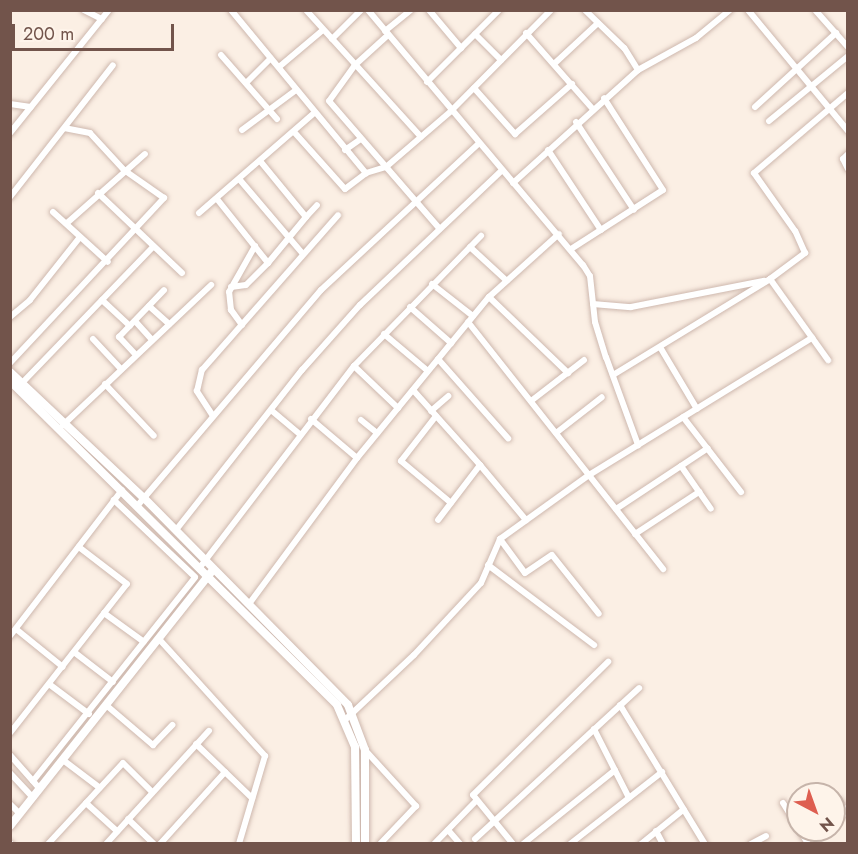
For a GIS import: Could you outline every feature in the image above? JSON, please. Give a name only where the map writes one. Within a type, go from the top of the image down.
[{"type":"main road","points":[[10,372],[23,382],[122,490],[142,502],[176,530],[211,572],[350,717],[355,747],[356,843]]},
{"type":"main road","points":[[10,381],[62,426],[203,563]]},
{"type":"main road","points":[[211,572],[249,604],[328,681],[350,717],[365,750],[365,843]]},
{"type":"main road","points":[[10,826],[211,572]]},
{"type":"street","points":[[84,10],[102,19]]},
{"type":"street","points":[[10,133],[109,10]]},
{"type":"street","points":[[231,10],[279,67],[313,114],[366,173]]},
{"type":"street","points":[[306,10],[421,137]]},
{"type":"street","points":[[332,39],[361,10]]},
{"type":"street","points":[[368,10],[501,171],[559,234],[590,276],[593,304],[613,375],[638,445]]},
{"type":"street","points":[[411,10],[355,65],[329,101],[440,229]]},
{"type":"street","points":[[429,10],[461,48]]},
{"type":"street","points":[[427,82],[499,10]]},
{"type":"street","points":[[295,134],[345,189],[366,173],[386,167],[451,111],[551,10]]},
{"type":"street","points":[[585,10],[624,48],[638,70]]},
{"type":"street","points":[[513,183],[576,122],[638,70],[696,38],[730,10]]},
{"type":"street","points":[[748,10],[828,110],[848,131]]},
{"type":"street","points":[[816,11],[848,47]]},
{"type":"street","points":[[554,64],[598,23]]},
{"type":"street","points":[[279,67],[323,30]]},
{"type":"street","points":[[526,33],[592,108]]},
{"type":"street","points":[[755,107],[836,33]]},
{"type":"street","points":[[475,34],[501,60]]},
{"type":"street","points":[[221,55],[277,119]]},
{"type":"street","points":[[769,121],[848,56]]},
{"type":"street","points":[[246,83],[271,58]]},
{"type":"street","points":[[10,197],[113,65]]},
{"type":"street","points":[[474,88],[515,134],[572,84]]},
{"type":"street","points":[[242,130],[296,90]]},
{"type":"street","points":[[613,375],[770,279],[805,253],[795,231],[754,172],[848,93]]},
{"type":"street","points":[[571,249],[661,193],[662,186],[604,98]]},
{"type":"street","points":[[10,104],[31,107]]},
{"type":"street","points":[[199,213],[295,134],[313,114]]},
{"type":"street","points":[[576,122],[634,210]]},
{"type":"street","points":[[10,363],[108,262],[164,198],[124,170],[90,133],[65,128]]},
{"type":"street","points":[[345,150],[361,139]]},
{"type":"street","points":[[142,502],[321,290],[478,144]]},
{"type":"street","points":[[548,150],[601,230]]},
{"type":"street","points":[[67,223],[124,170],[145,154]]},
{"type":"street","points":[[848,154],[843,159],[848,168]]},
{"type":"street","points":[[261,162],[306,217]]},
{"type":"street","points":[[176,530],[271,410],[360,305],[501,171]]},
{"type":"street","points":[[240,180],[288,240],[303,254]]},
{"type":"street","points":[[98,193],[182,273]]},
{"type":"street","points":[[217,199],[268,263]]},
{"type":"street","points":[[231,287],[246,285],[268,263],[317,205]]},
{"type":"street","points":[[53,212],[108,262]]},
{"type":"street","points":[[213,416],[197,392],[202,370],[338,215]]},
{"type":"street","points":[[249,604],[357,458],[473,316],[489,297],[559,234]]},
{"type":"street","points":[[203,563],[311,419],[354,366],[480,236]]},
{"type":"street","points":[[10,317],[30,300],[80,237]]},
{"type":"street","points":[[242,325],[231,310],[231,287],[255,246]]},
{"type":"street","points":[[23,382],[153,247]]},
{"type":"street","points":[[470,247],[507,281]]},
{"type":"street","points":[[593,304],[631,307],[770,279]]},
{"type":"street","points":[[770,279],[828,360]]},
{"type":"street","points":[[432,284],[473,316]]},
{"type":"street","points":[[62,426],[211,285]]},
{"type":"street","points":[[136,355],[119,337],[164,290]]},
{"type":"street","points":[[489,297],[568,373]]},
{"type":"street","points":[[102,300],[130,326]]},
{"type":"street","points":[[149,306],[170,324]]},
{"type":"street","points":[[410,307],[451,343]]},
{"type":"street","points":[[135,321],[152,340]]},
{"type":"street","points":[[468,322],[663,569]]},
{"type":"street","points":[[384,334],[428,371]]},
{"type":"street","points":[[350,717],[470,596],[488,566],[500,539],[589,475],[812,338]]},
{"type":"street","points":[[93,339],[121,369]]},
{"type":"street","points":[[660,347],[697,409]]},
{"type":"street","points":[[438,359],[508,438]]},
{"type":"street","points":[[531,401],[584,360]]},
{"type":"street","points":[[354,366],[398,408]]},
{"type":"street","points":[[105,384],[154,436]]},
{"type":"street","points":[[413,390],[526,520]]},
{"type":"street","points":[[448,396],[401,461],[451,503]]},
{"type":"street","points":[[556,434],[602,397]]},
{"type":"street","points":[[271,410],[300,434]]},
{"type":"street","points":[[683,417],[741,492]]},
{"type":"street","points":[[311,419],[357,458]]},
{"type":"street","points":[[361,420],[377,433]]},
{"type":"street","points":[[616,509],[708,448]]},
{"type":"street","points":[[438,520],[480,465]]},
{"type":"street","points":[[681,466],[711,509]]},
{"type":"street","points":[[10,636],[122,490]]},
{"type":"street","points":[[635,534],[699,492]]},
{"type":"street","points":[[33,781],[89,714],[195,577],[114,500]]},
{"type":"street","points":[[500,539],[525,573],[552,555],[599,614]]},
{"type":"street","points":[[10,733],[127,584],[79,547]]},
{"type":"street","points":[[488,566],[594,645]]},
{"type":"street","points":[[104,613],[144,642]]},
{"type":"street","points":[[16,629],[63,666]]},
{"type":"street","points":[[159,639],[265,756],[238,843]]},
{"type":"street","points":[[74,652],[113,682]]},
{"type":"street","points":[[513,843],[475,802],[473,795],[608,662]]},
{"type":"street","points":[[49,684],[89,714]]},
{"type":"street","points":[[475,839],[639,688]]},
{"type":"street","points":[[106,705],[153,745],[172,725]]},
{"type":"street","points":[[620,705],[705,843]]},
{"type":"street","points":[[594,729],[629,798]]},
{"type":"street","points":[[106,843],[209,731]]},
{"type":"street","points":[[196,744],[252,798]]},
{"type":"street","points":[[365,750],[416,806],[380,843]]},
{"type":"street","points":[[10,755],[40,789]]},
{"type":"street","points":[[63,760],[100,788]]},
{"type":"street","points":[[48,843],[123,763],[153,792]]},
{"type":"street","points":[[523,843],[615,770]]},
{"type":"street","points":[[160,843],[225,772]]},
{"type":"street","points":[[570,843],[662,772]]},
{"type":"street","points":[[10,773],[33,798]]},
{"type":"street","points":[[434,843],[475,802]]},
{"type":"street","points":[[86,803],[117,831]]},
{"type":"street","points":[[783,803],[786,808]]},
{"type":"street","points":[[10,804],[20,814]]},
{"type":"street","points":[[641,843],[684,809]]},
{"type":"street","points":[[128,819],[154,843]]},
{"type":"street","points":[[448,830],[460,843]]},
{"type":"street","points":[[656,831],[663,843]]},
{"type":"street","points":[[751,843],[766,836]]}]
